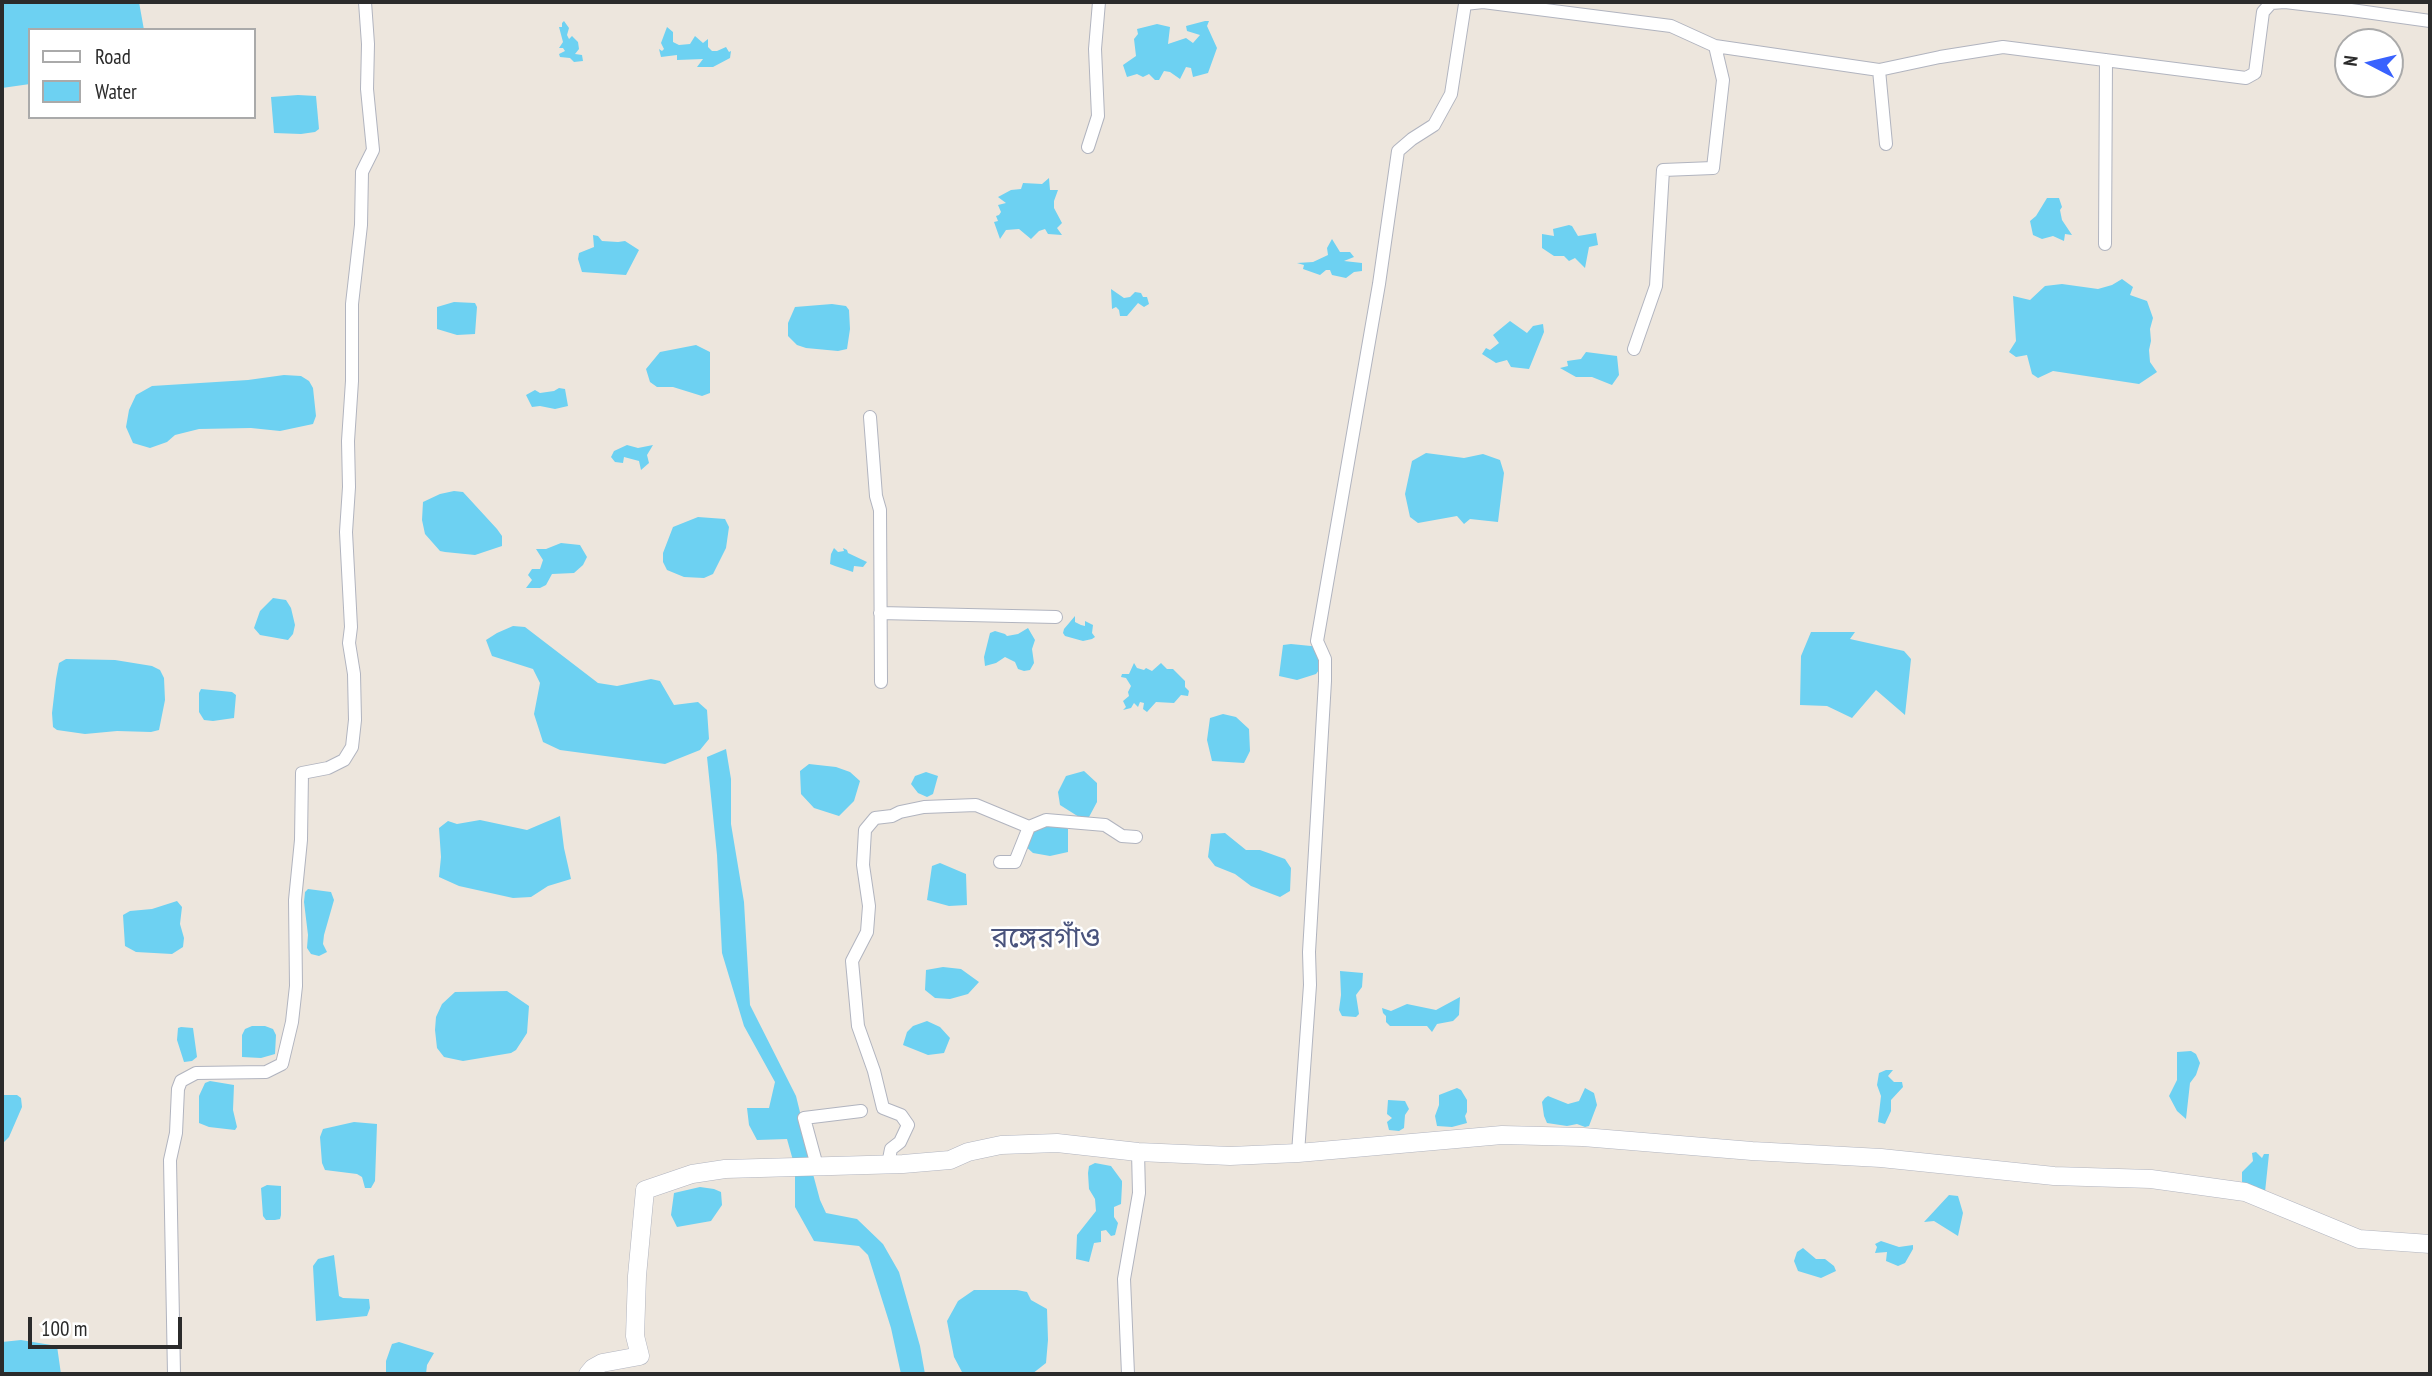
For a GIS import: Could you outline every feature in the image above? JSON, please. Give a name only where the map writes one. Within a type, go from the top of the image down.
[{"type":"street","points":[[174,1374],[170,1160],[176,1133],[178,1089],[181,1081],[196,1073],[266,1072],[282,1064],[292,1022],[296,986],[295,900],[301,840],[302,773],[328,768],[344,760],[352,747],[355,720],[354,674],[349,643],[351,627],[346,533],[352,304],[361,225],[362,172],[373,149],[367,89],[365,2]]},
{"type":"street","points":[[1088,147],[1098,116],[1095,49],[1099,2]]},
{"type":"street","points":[[1298,1153],[1310,985],[1309,952],[1325,681],[1325,659],[1317,641],[1379,284],[1398,150],[1434,125],[1451,94],[1465,4],[1468,2],[1671,26],[1715,46],[1879,70],[2003,47],[2246,78],[2255,73],[2263,12],[2271,3],[2430,21]]},
{"type":"street","points":[[1634,349],[1656,286],[1663,170],[1713,168],[1723,80],[1715,46]]},
{"type":"street","points":[[2105,244],[2106,60]]},
{"type":"street","points":[[1879,70],[1886,144]]},
{"type":"street","points":[[870,417],[876,496],[880,510],[881,682]]},
{"type":"street","points":[[880,613],[1056,617]]},
{"type":"street","points":[[891,1164],[891,1149],[900,1142],[908,1125],[901,1115],[883,1108],[874,1071],[858,1026],[852,961],[867,932],[869,906],[863,865],[865,830],[876,818],[900,812],[924,807],[976,805],[1029,827],[1046,820],[1088,822],[1105,825],[1122,836],[1136,837]]},
{"type":"street","points":[[1000,862],[1015,862],[1029,827]]},
{"type":"street","points":[[817,1166],[804,1118],[861,1111]]},
{"type":"street","points":[[588,1374],[602,1363],[640,1356],[635,1336],[637,1276],[645,1190],[692,1174],[725,1169],[950,1160],[968,1152],[1001,1145],[1057,1143],[1138,1152],[1230,1156],[1298,1153],[1502,1135],[1583,1137],[1881,1158],[2054,1176],[2151,1179],[2245,1192],[2359,1239],[2430,1244]]},
{"type":"street","points":[[1128,1374],[1124,1279],[1139,1193],[1138,1152]]},
{"type":"water","points":[[2,2],[139,2],[144,28],[28,28],[28,84],[2,88]]},
{"type":"water","points":[[564,21],[569,28],[569,39],[572,36],[578,42],[579,49],[575,54],[582,55],[583,61],[574,62],[570,58],[560,57],[559,54],[565,51],[559,48],[563,42],[559,27],[562,27]]},
{"type":"water","points":[[1209,21],[1207,26],[1217,48],[1208,73],[1193,77],[1191,68],[1186,67],[1180,79],[1164,71],[1159,80],[1149,74],[1143,77],[1137,74],[1127,77],[1123,65],[1136,56],[1134,39],[1138,34],[1137,29],[1157,24],[1170,27],[1168,44],[1186,38],[1193,43],[1200,35],[1187,31],[1186,26]]},
{"type":"water","points":[[667,27],[673,32],[673,42],[679,45],[690,44],[695,36],[703,43],[708,39],[708,47],[712,51],[726,47],[731,51],[730,58],[713,67],[697,67],[703,59],[677,60],[677,55],[661,57],[659,49],[664,49],[661,43]]},
{"type":"water","points":[[316,96],[319,129],[301,134],[274,133],[271,97]]},
{"type":"water","points":[[1049,178],[1050,190],[1058,190],[1054,208],[1062,223],[1057,228],[1062,235],[1048,234],[1045,229],[1031,239],[1019,229],[1006,230],[1000,239],[994,222],[998,221],[996,216],[1001,212],[998,205],[1006,203],[998,197],[1011,190],[1021,189],[1023,183],[1042,184]]},
{"type":"water","points":[[2047,198],[2059,198],[2062,220],[2072,235],[2065,234],[2064,241],[2053,236],[2042,239],[2033,235],[2030,221]]},
{"type":"water","points":[[1569,225],[1578,236],[1596,233],[1598,245],[1589,247],[1585,268],[1575,258],[1569,261],[1564,256],[1554,256],[1542,248],[1542,234],[1554,236],[1553,229]]},
{"type":"water","points":[[593,235],[602,241],[625,241],[639,250],[626,275],[582,272],[579,253],[594,247]]},
{"type":"water","points":[[1332,239],[1340,252],[1350,252],[1354,257],[1344,261],[1362,263],[1362,271],[1354,272],[1346,278],[1332,275],[1330,270],[1320,275],[1303,269],[1304,265],[1297,263],[1313,262],[1328,255],[1327,248]]},
{"type":"water","points":[[2122,279],[2133,287],[2130,295],[2147,301],[2153,318],[2149,350],[2150,362],[2157,372],[2139,384],[2053,371],[2038,378],[2032,374],[2027,355],[2016,357],[2009,352],[2016,341],[2013,296],[2030,300],[2045,286],[2062,284],[2098,289]]},
{"type":"water","points":[[1111,289],[1124,298],[1135,292],[1141,293],[1143,297],[1147,297],[1149,304],[1144,307],[1138,303],[1127,316],[1120,316],[1116,307],[1112,309]]},
{"type":"water","points":[[454,302],[475,303],[475,334],[457,335],[437,329],[437,307]]},
{"type":"water","points":[[832,304],[846,306],[849,310],[847,349],[838,351],[806,348],[797,345],[788,336],[788,323],[795,307]]},
{"type":"water","points":[[1510,321],[1527,333],[1533,326],[1543,324],[1544,332],[1529,369],[1511,367],[1507,360],[1496,363],[1482,354],[1486,348],[1490,350],[1499,343],[1493,335]]},
{"type":"water","points":[[696,345],[710,352],[710,393],[702,396],[673,387],[657,387],[650,382],[646,369],[660,352]]},
{"type":"water","points":[[1586,352],[1617,356],[1619,375],[1612,385],[1592,377],[1576,377],[1560,368],[1568,366],[1567,361],[1581,359]]},
{"type":"water","points":[[284,375],[301,376],[309,381],[313,388],[316,416],[313,424],[280,431],[251,428],[199,429],[175,435],[167,442],[150,448],[133,443],[126,427],[129,410],[136,395],[152,386]]},
{"type":"water","points":[[565,389],[568,406],[555,409],[532,407],[526,395],[535,390],[540,393]]},
{"type":"water","points":[[627,445],[638,448],[653,445],[647,455],[649,463],[641,470],[639,461],[624,457],[623,463],[615,462],[611,457],[614,451]]},
{"type":"water","points":[[1426,453],[1464,458],[1483,454],[1500,460],[1504,473],[1498,522],[1470,519],[1464,524],[1457,516],[1418,523],[1410,517],[1405,494],[1412,461]]},
{"type":"water","points":[[454,491],[463,492],[497,529],[502,536],[502,546],[475,555],[445,552],[440,551],[425,534],[422,520],[423,502]]},
{"type":"water","points":[[698,517],[725,519],[729,527],[726,548],[713,574],[704,578],[684,577],[667,570],[663,553],[673,527]]},
{"type":"water","points":[[561,543],[580,545],[587,557],[583,565],[574,573],[552,574],[546,585],[540,588],[526,588],[532,580],[528,575],[532,569],[540,569],[543,560],[536,549],[546,549]]},
{"type":"water","points":[[834,548],[838,552],[844,551],[843,548],[867,562],[863,567],[854,566],[853,572],[830,564]]},
{"type":"water","points":[[273,598],[286,600],[291,608],[295,625],[288,640],[260,635],[254,628],[260,611]]},
{"type":"water","points":[[1075,616],[1075,622],[1081,625],[1085,626],[1085,621],[1093,625],[1092,633],[1095,637],[1083,641],[1065,636],[1064,629]]},
{"type":"water","points":[[513,626],[525,627],[598,683],[617,686],[651,679],[660,681],[674,705],[698,702],[707,710],[709,739],[700,750],[665,764],[560,750],[543,742],[534,714],[540,683],[533,669],[492,656],[486,640]]},
{"type":"water","points":[[1028,628],[1035,640],[1032,649],[1034,663],[1030,670],[1018,669],[1015,662],[1005,657],[985,666],[984,657],[990,633],[995,631],[1007,636]]},
{"type":"water","points":[[1811,632],[1855,632],[1850,639],[1904,651],[1911,659],[1905,715],[1876,690],[1852,718],[1827,706],[1800,705],[1801,656]]},
{"type":"water","points":[[1283,645],[1321,647],[1319,670],[1316,674],[1297,680],[1279,676]]},
{"type":"water","points":[[66,659],[115,660],[152,666],[160,670],[164,678],[165,700],[159,730],[85,734],[53,727],[52,713],[59,663]]},
{"type":"water","points":[[1134,663],[1137,668],[1144,670],[1146,668],[1152,671],[1161,663],[1167,669],[1173,669],[1185,681],[1188,696],[1181,695],[1174,703],[1156,702],[1147,712],[1143,709],[1144,703],[1140,702],[1138,707],[1134,703],[1131,708],[1123,710],[1126,707],[1123,701],[1129,696],[1131,686],[1126,678],[1121,677],[1122,674],[1129,674]]},
{"type":"water","points":[[201,689],[232,692],[236,695],[234,718],[204,720],[199,712]]},
{"type":"water","points":[[1223,714],[1236,717],[1249,729],[1250,751],[1244,763],[1212,761],[1207,740],[1210,718]]},
{"type":"water","points":[[726,749],[731,779],[731,824],[744,902],[750,1005],[796,1096],[812,1161],[794,1164],[787,1139],[757,1140],[749,1125],[747,1108],[769,1108],[775,1082],[744,1026],[722,953],[717,855],[707,757]]},
{"type":"water","points":[[809,764],[836,767],[850,772],[860,781],[854,801],[839,816],[814,808],[801,794],[800,771]]},
{"type":"water","points":[[1084,771],[1097,783],[1097,802],[1089,817],[1079,817],[1060,805],[1058,792],[1066,776]]},
{"type":"water","points":[[926,772],[938,776],[933,794],[927,797],[918,793],[911,784],[915,776]]},
{"type":"water","points":[[560,816],[571,879],[548,886],[531,897],[513,898],[459,886],[439,877],[439,828],[448,821],[457,824],[480,820],[527,830]]},
{"type":"water","points":[[1056,821],[1068,829],[1068,852],[1050,856],[1033,853],[1023,844],[1029,827]]},
{"type":"water","points":[[1225,833],[1246,850],[1260,850],[1285,859],[1291,868],[1290,891],[1280,897],[1251,886],[1235,874],[1215,866],[1208,857],[1211,834]]},
{"type":"water","points":[[940,863],[966,874],[967,905],[949,906],[927,900],[932,866]]},
{"type":"water","points":[[308,889],[331,892],[334,900],[324,935],[323,944],[327,952],[319,956],[311,954],[307,948],[304,902]]},
{"type":"water","points":[[177,901],[182,907],[180,924],[184,938],[183,947],[172,954],[136,952],[125,946],[123,915],[130,911],[152,909]]},
{"type":"water","points":[[943,967],[961,969],[979,982],[968,994],[950,999],[935,998],[925,990],[926,970]]},
{"type":"water","points":[[1340,971],[1363,973],[1362,987],[1356,995],[1359,1014],[1356,1017],[1342,1016],[1339,1010]]},
{"type":"water","points":[[507,991],[529,1006],[527,1033],[516,1050],[463,1061],[444,1057],[437,1048],[435,1030],[436,1017],[442,1004],[455,992]]},
{"type":"water","points":[[1460,997],[1459,1015],[1453,1021],[1437,1024],[1432,1032],[1427,1026],[1390,1026],[1382,1008],[1391,1011],[1407,1004],[1436,1010]]},
{"type":"water","points":[[927,1021],[940,1027],[950,1038],[944,1053],[928,1055],[903,1045],[907,1032],[913,1026]]},
{"type":"water","points":[[252,1026],[273,1029],[276,1035],[275,1054],[261,1058],[242,1057],[242,1035],[245,1029]]},
{"type":"water","points":[[178,1028],[193,1028],[197,1057],[192,1061],[184,1062],[177,1040]]},
{"type":"water","points":[[2191,1051],[2196,1054],[2200,1063],[2190,1083],[2186,1119],[2177,1111],[2169,1096],[2177,1080],[2177,1052]]},
{"type":"water","points":[[1893,1070],[1888,1076],[1894,1082],[1902,1082],[1903,1087],[1891,1100],[1891,1111],[1885,1124],[1878,1122],[1881,1096],[1877,1085],[1879,1073]]},
{"type":"water","points":[[210,1081],[234,1085],[235,1130],[199,1123],[199,1096],[205,1083]]},
{"type":"water","points":[[1457,1088],[1467,1100],[1467,1123],[1452,1127],[1437,1126],[1435,1116],[1439,1095]]},
{"type":"water","points":[[1585,1088],[1594,1093],[1597,1105],[1589,1126],[1547,1123],[1542,1102],[1545,1098],[1548,1096],[1568,1104],[1579,1101]]},
{"type":"water","points":[[2,1095],[17,1095],[21,1098],[22,1107],[9,1137],[2,1144]]},
{"type":"water","points":[[1388,1100],[1405,1101],[1409,1109],[1405,1115],[1404,1128],[1399,1131],[1389,1130],[1387,1122],[1392,1118],[1387,1114]]},
{"type":"water","points":[[354,1122],[377,1124],[375,1181],[371,1188],[365,1188],[362,1177],[357,1174],[325,1170],[322,1163],[320,1137],[323,1129]]},
{"type":"water","points":[[2256,1152],[2262,1158],[2264,1154],[2269,1154],[2265,1192],[2255,1186],[2242,1186],[2242,1172],[2253,1161],[2252,1153]]},
{"type":"water","points":[[1095,1163],[1111,1166],[1122,1181],[1121,1204],[1114,1207],[1114,1217],[1118,1223],[1115,1235],[1111,1236],[1106,1230],[1101,1231],[1101,1242],[1094,1243],[1089,1262],[1076,1259],[1077,1235],[1096,1211],[1095,1199],[1089,1189],[1088,1173],[1089,1166]]},
{"type":"water","points":[[813,1174],[826,1213],[857,1219],[883,1244],[899,1272],[925,1374],[901,1374],[891,1328],[868,1255],[859,1246],[814,1241],[795,1207],[795,1175]]},
{"type":"water","points":[[267,1185],[281,1186],[280,1219],[266,1220],[263,1216],[261,1188]]},
{"type":"water","points":[[700,1187],[721,1192],[722,1205],[711,1221],[677,1227],[671,1215],[674,1193]]},
{"type":"water","points":[[1949,1195],[1958,1196],[1963,1213],[1958,1236],[1934,1221],[1924,1222]]},
{"type":"water","points":[[1881,1241],[1899,1247],[1913,1245],[1913,1249],[1905,1263],[1898,1266],[1886,1261],[1887,1252],[1875,1253],[1875,1244]]},
{"type":"water","points":[[1803,1248],[1816,1259],[1825,1259],[1836,1271],[1821,1278],[1798,1271],[1794,1261],[1797,1252]]},
{"type":"water","points":[[334,1255],[339,1296],[369,1299],[367,1316],[316,1321],[313,1266],[318,1259]]},
{"type":"water","points":[[974,1290],[1027,1292],[1031,1300],[1047,1309],[1046,1363],[1032,1374],[962,1372],[954,1357],[947,1321],[958,1301]]},
{"type":"water","points":[[21,1340],[57,1346],[61,1374],[2,1374],[2,1342]]},
{"type":"water","points":[[399,1342],[434,1353],[427,1365],[426,1374],[386,1374],[386,1361],[392,1344]]},
{"type":"district","name":"রঙ্গেরগাঁও","points":[[1046,939]]}]
